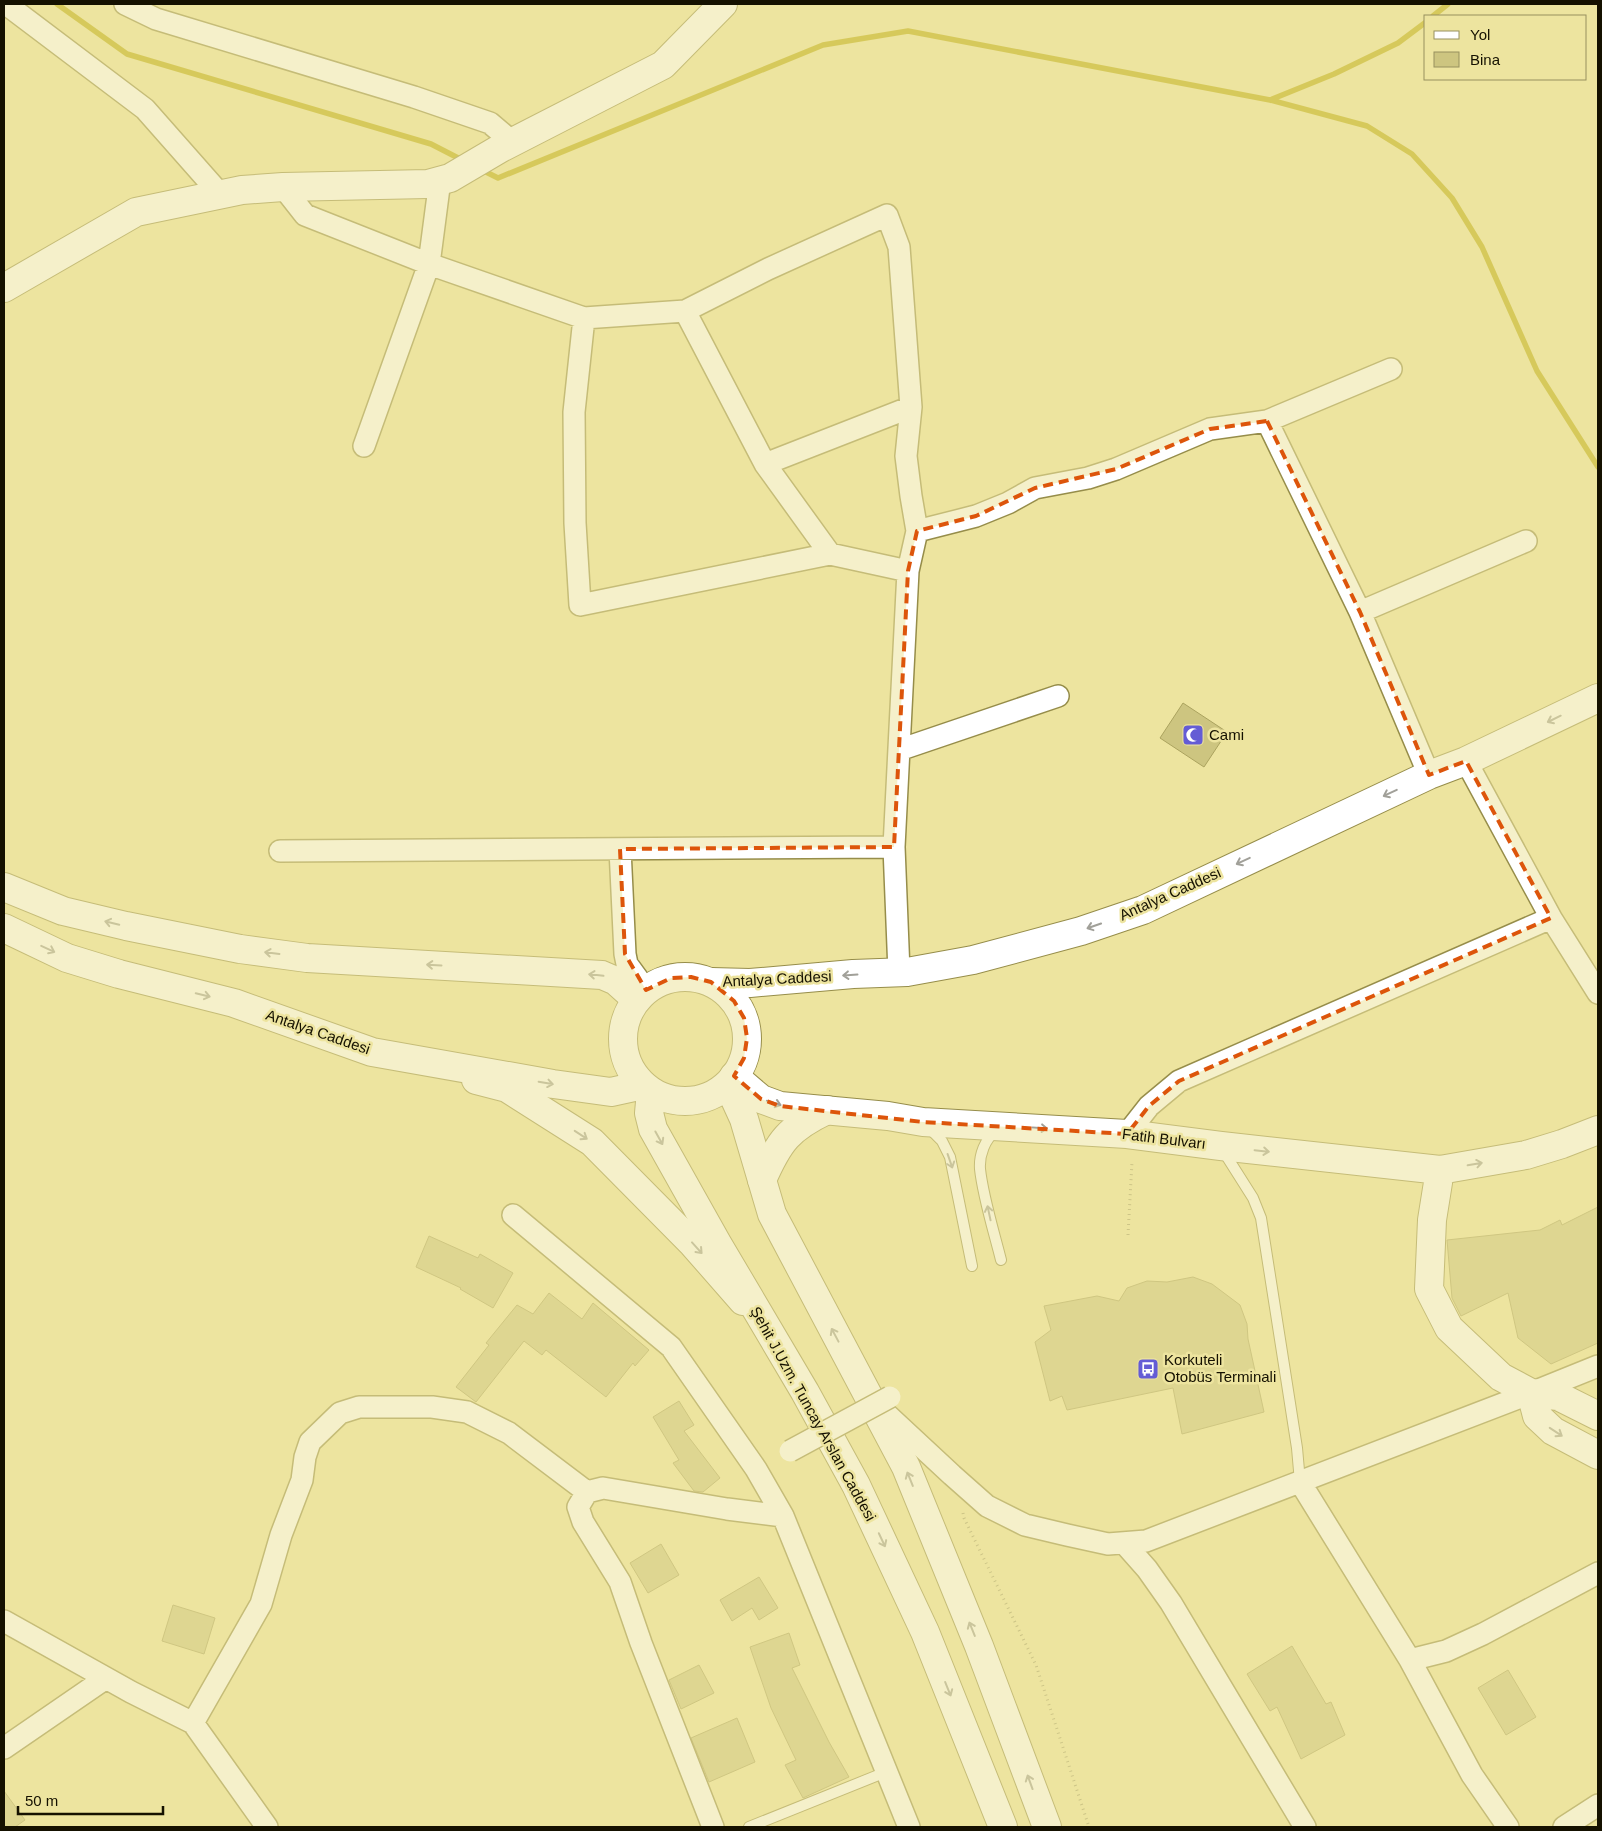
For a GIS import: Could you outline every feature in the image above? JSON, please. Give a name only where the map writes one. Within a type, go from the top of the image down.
[{"type":"main road","points":[[4,288],[136,212],[242,190],[283,187],[428,184],[445,179],[663,65],[724,4]]},
{"type":"main road","name":"Antalya Caddesi","points":[[711,982],[750,982],[907,972],[973,960],[1082,931],[1143,910],[1429,775],[1466,761],[1598,698]]},
{"type":"main road","points":[[4,887],[63,911],[240,950],[307,958],[602,975],[641,994]]},
{"type":"main road","name":"Antalya Caddesi","points":[[4,928],[67,958],[119,974],[234,1003],[376,1052],[553,1084],[611,1092],[647,1088]]},
{"type":"main road","points":[[691,977],[711,982],[728,993],[744,1018],[747,1038],[744,1058],[731,1080],[711,1095],[691,1101],[670,1100],[647,1088],[630,1069],[623,1049],[622,1038],[626,1018],[641,994],[661,981],[691,977]]},
{"type":"main road","points":[[376,1052],[507,1088],[592,1142],[694,1244],[768,1330]]},
{"type":"main road","points":[[731,1080],[772,1214],[878,1396],[979,1646],[1046,1827]]},
{"type":"main road","name":"Fatih Bulvarı","points":[[731,1080],[762,1099],[780,1106],[888,1116],[923,1122],[1127,1134],[1440,1170],[1526,1155],[1598,1130]]},
{"type":"main road","name":"Şehit J.Uzm. Tuncay Arslan Caddesi","points":[[647,1088],[649,1112],[654,1129],[856,1485],[925,1632],[1002,1827]]},
{"type":"main road","points":[[762,1180],[771,1159],[786,1137],[806,1120],[827,1110]]},
{"type":"main road","points":[[1440,1170],[1432,1220],[1429,1289],[1449,1328],[1501,1377],[1531,1393],[1558,1396],[1598,1416]]},
{"type":"main road","points":[[1531,1393],[1537,1416],[1553,1431],[1598,1455]]},
{"type":"street","points":[[6,4],[145,109],[220,194]]},
{"type":"street","points":[[125,4],[156,19],[414,97],[490,123],[503,134],[506,146]]},
{"type":"street","points":[[364,446],[429,264],[445,179]]},
{"type":"street","points":[[283,187],[305,215],[429,264],[584,318],[685,311],[768,269],[887,215],[899,247],[911,407],[906,456],[910,496],[918,531],[908,571],[894,847],[899,972]]},
{"type":"street","points":[[685,311],[765,464],[830,554]]},
{"type":"street","points":[[584,318],[574,412],[575,522],[580,605],[830,554],[908,571]]},
{"type":"street","points":[[918,531],[976,516],[1008,503],[1035,488],[1097,475],[1210,429],[1267,421],[1391,368]]},
{"type":"street","points":[[765,464],[911,407]]},
{"type":"street","points":[[1267,421],[1360,612],[1429,775]]},
{"type":"street","points":[[1360,612],[1526,541]]},
{"type":"street","points":[[899,750],[1058,696]]},
{"type":"street","points":[[1466,761],[1551,918],[1598,993]]},
{"type":"street","points":[[280,851],[894,847]]},
{"type":"street","points":[[620,849],[625,954],[627,964],[641,994]]},
{"type":"street","points":[[1127,1134],[1149,1106],[1179,1081],[1551,918]]},
{"type":"street","points":[[513,1215],[671,1347],[756,1468],[783,1516],[909,1827]]},
{"type":"street","points":[[790,1451],[878,1396],[964,1486],[987,1506],[1025,1525],[1108,1544],[1146,1541],[1598,1366]]},
{"type":"street","points":[[193,1723],[261,1604],[281,1535],[302,1480],[305,1457],[310,1442],[340,1413],[359,1407],[432,1407],[467,1412],[509,1433],[587,1492]]},
{"type":"street","points":[[1300,1482],[1410,1660],[1472,1775],[1508,1827]]},
{"type":"street","points":[[713,1827],[641,1642],[620,1582],[583,1522],[578,1507],[587,1492],[603,1488],[727,1509],[783,1516]]},
{"type":"street","points":[[1124,1543],[1147,1568],[1171,1603],[1305,1827]]},
{"type":"street","points":[[1410,1660],[1446,1652],[1598,1573]]},
{"type":"street","points":[[4,1621],[106,1678],[193,1723],[267,1827]]},
{"type":"street","points":[[7,1738],[106,1678]]},
{"type":"street","points":[[1564,1827],[1598,1805]]},
{"type":"lane","points":[[923,1122],[942,1141],[950,1157],[972,1266]]},
{"type":"lane","points":[[1001,1260],[980,1168],[982,1151],[989,1136],[1003,1126]]},
{"type":"lane","points":[[1220,1146],[1254,1198],[1260,1218],[1297,1448],[1300,1482]]},
{"type":"lane","points":[[749,1827],[886,1772]]},
{"type":"path","points":[[1128,1235],[1132,1162]]},
{"type":"path","points":[[964,1486],[962,1500],[964,1518],[1036,1665],[1088,1827]]},
{"type":"highlighted area","points":[[1267,421],[1360,612],[1429,775],[1466,761],[1551,918],[1179,1081],[1149,1106],[1127,1134],[923,1122],[780,1106],[761,1099],[734,1076],[744,1058],[747,1038],[744,1018],[734,1001],[711,982],[691,977],[671,978],[646,990],[625,954],[620,849],[894,847],[908,571],[917,531],[976,516],[1035,488],[1116,469],[1210,429]]},
{"type":"building","name":"Cami","points":[[1183,703],[1227,732],[1204,767],[1160,738]]},
{"type":"building","points":[[1598,1207],[1598,1343],[1551,1364],[1518,1338],[1508,1293],[1461,1316],[1452,1298],[1447,1240],[1540,1230],[1560,1220],[1562,1225]]},
{"type":"building","points":[[429,1236],[478,1258],[480,1254],[513,1273],[493,1308],[461,1288],[416,1267]]},
{"type":"building","name":"Korkuteli Otobüs Terminali","points":[[1193,1277],[1212,1284],[1240,1305],[1247,1324],[1248,1339],[1264,1412],[1182,1434],[1173,1388],[1067,1410],[1062,1396],[1050,1401],[1035,1342],[1051,1330],[1044,1306],[1097,1296],[1119,1301],[1127,1288],[1147,1281],[1167,1282]]},
{"type":"building","points":[[549,1293],[582,1319],[593,1303],[649,1350],[635,1366],[633,1363],[606,1397],[546,1350],[542,1355],[524,1341],[476,1402],[456,1387],[489,1345],[486,1343],[517,1305],[533,1314]]},
{"type":"building","points":[[679,1401],[694,1425],[684,1431],[720,1478],[703,1492],[694,1491],[673,1463],[679,1460],[653,1417]]},
{"type":"building","points":[[661,1544],[679,1575],[648,1593],[630,1563]]},
{"type":"building","points":[[759,1577],[778,1608],[759,1620],[752,1608],[732,1621],[720,1600]]},
{"type":"building","points":[[173,1605],[215,1618],[204,1654],[162,1641]]},
{"type":"building","points":[[789,1633],[800,1665],[792,1668],[829,1742],[849,1777],[803,1798],[785,1765],[796,1760],[771,1708],[750,1647]]},
{"type":"building","points":[[1292,1646],[1326,1704],[1331,1702],[1345,1735],[1301,1759],[1277,1707],[1270,1711],[1247,1674]]},
{"type":"building","points":[[699,1665],[714,1693],[681,1709],[669,1680]]},
{"type":"building","points":[[1508,1670],[1536,1717],[1506,1735],[1478,1688]]},
{"type":"building","points":[[737,1718],[755,1762],[709,1782],[691,1738]]},
{"type":"building","points":[[4,1791],[25,1820],[15,1827],[4,1827]]},
{"type":"waterway","points":[[57,4],[127,54],[431,144],[464,161]]},
{"type":"waterway","points":[[1434,15],[1448,4]]},
{"type":"waterway","points":[[1270,100],[1334,74],[1398,43],[1424,24]]},
{"type":"waterway","points":[[482,170],[498,178],[823,45],[908,31],[1270,100],[1367,126],[1412,154],[1452,198],[1482,247],[1537,371],[1598,467]]},
{"type":"place","name":"Cami","points":[[1193,735]]},
{"type":"place","name":"Korkuteli Otobüs Terminali","points":[[1148,1369]]}]
